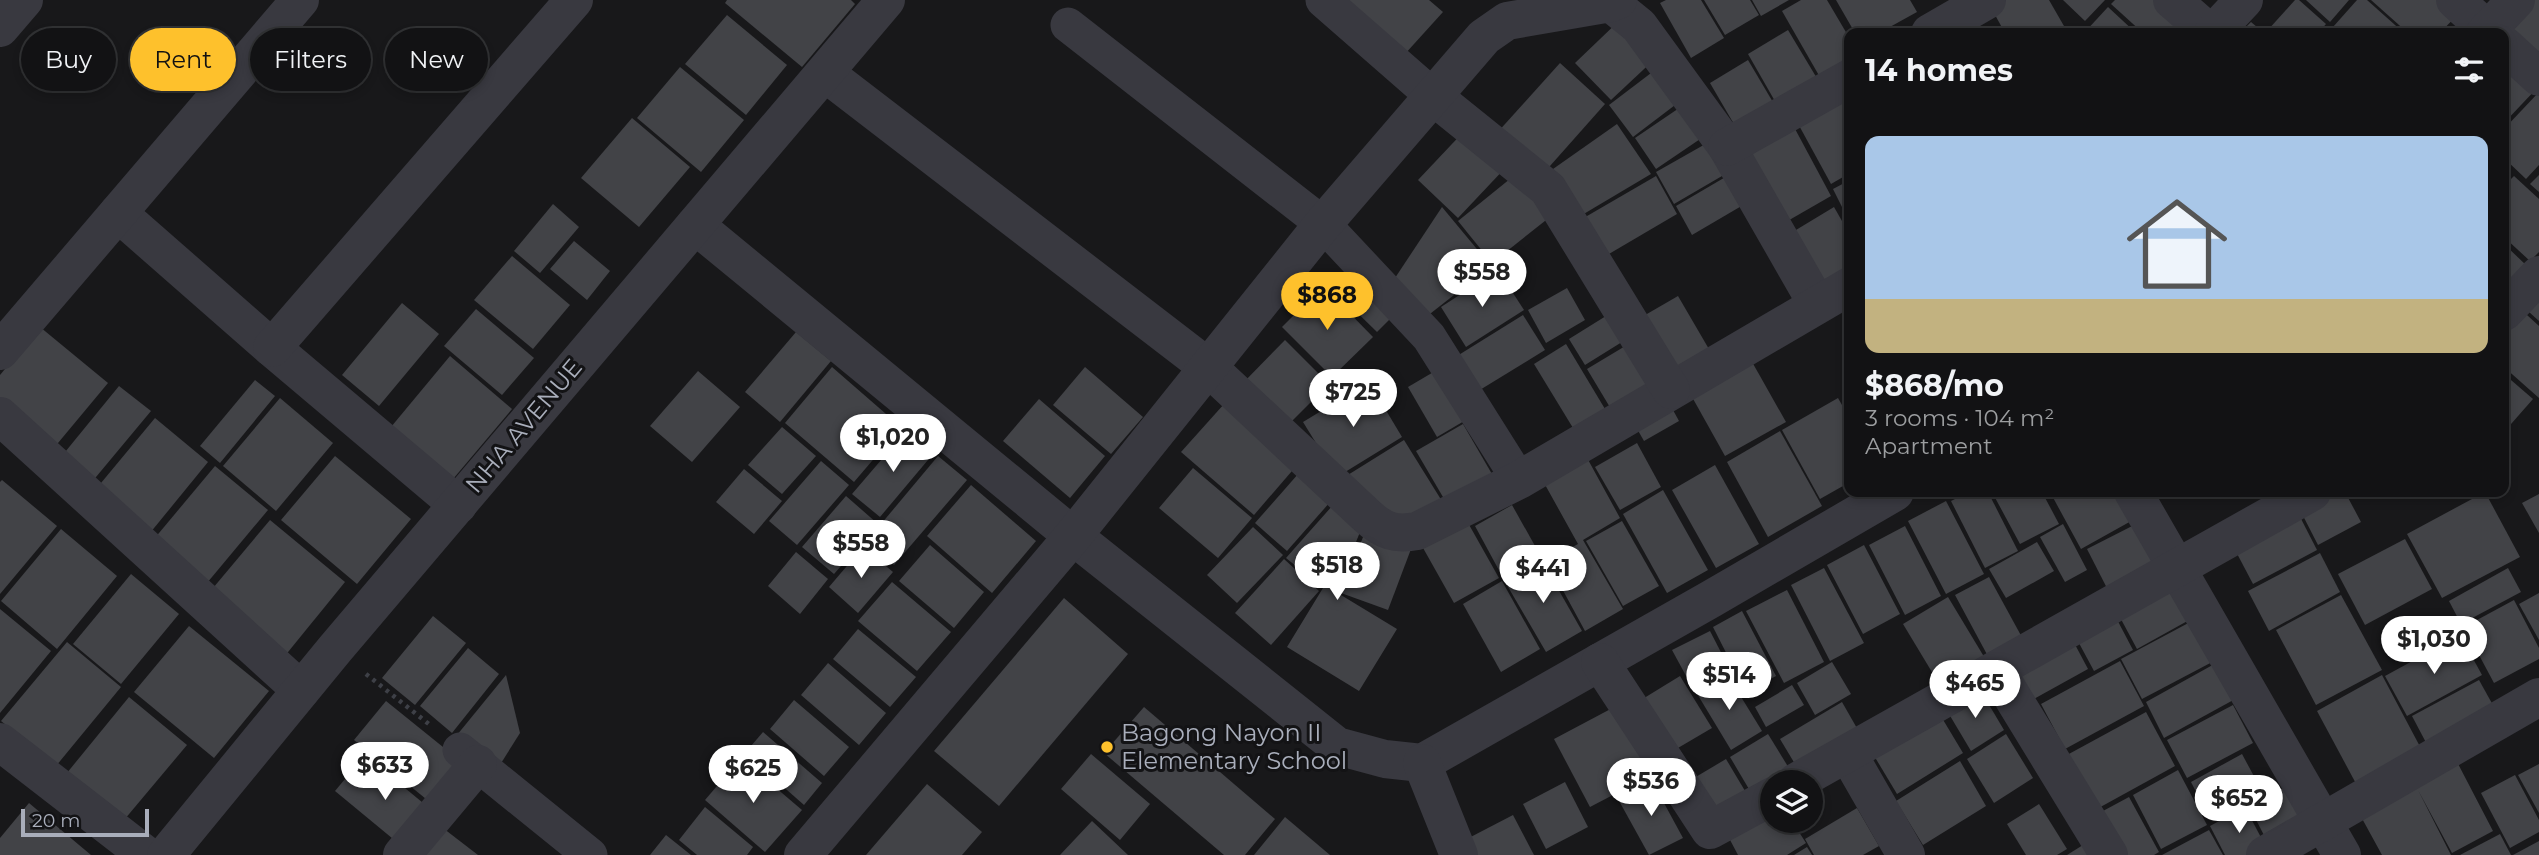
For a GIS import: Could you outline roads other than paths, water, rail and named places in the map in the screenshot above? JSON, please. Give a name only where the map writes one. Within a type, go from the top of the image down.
[{"type":"street","points":[[0,29],[24,0]]},
{"type":"street","points":[[0,351],[300,0]]},
{"type":"street","points":[[272,348],[574,0]]},
{"type":"street","name":"NHA AVENUE","points":[[166,855],[335,649],[886,0]]},
{"type":"street","points":[[1323,0],[1434,97],[1548,189],[1671,390]]},
{"type":"street","points":[[1939,28],[1987,0]]},
{"type":"street","points":[[2172,0],[2205,28]]},
{"type":"street","points":[[2216,28],[2244,0]]},
{"type":"street","points":[[2455,0],[2484,28]]},
{"type":"street","points":[[2497,28],[2516,0]]},
{"type":"street","points":[[803,855],[1073,536],[1323,224],[1484,37],[1507,21],[1612,1],[1639,26],[1727,147],[1817,304]]},
{"type":"street","points":[[1068,25],[1323,224],[1429,337],[1519,480]]},
{"type":"street","points":[[2509,51],[2539,77]]},
{"type":"street","points":[[825,73],[1209,368],[1386,531],[1401,534],[1417,531],[1519,480],[1844,289]]},
{"type":"street","points":[[1727,147],[1844,81]]},
{"type":"street","points":[[118,213],[458,505]]},
{"type":"street","points":[[695,225],[1073,536],[1337,746],[1385,760],[1422,763],[1886,497]]},
{"type":"street","points":[[2509,307],[2539,275]]},
{"type":"street","points":[[0,416],[301,690]]},
{"type":"street","points":[[2136,497],[2342,855]]},
{"type":"street","points":[[1818,770],[2303,497]]},
{"type":"street","points":[[1600,662],[1710,831],[1760,803]]},
{"type":"street","points":[[1996,670],[2109,855]]},
{"type":"street","points":[[2265,855],[2539,697]]},
{"type":"street","points":[[0,742],[146,855]]},
{"type":"street","points":[[1848,754],[1906,855]]},
{"type":"street","points":[[402,855],[469,757],[590,855]]},
{"type":"street","points":[[1422,763],[1459,855]]},
{"type":"place","name":"Bagong Nayon II Elementary School","points":[[1107,747]]}]
